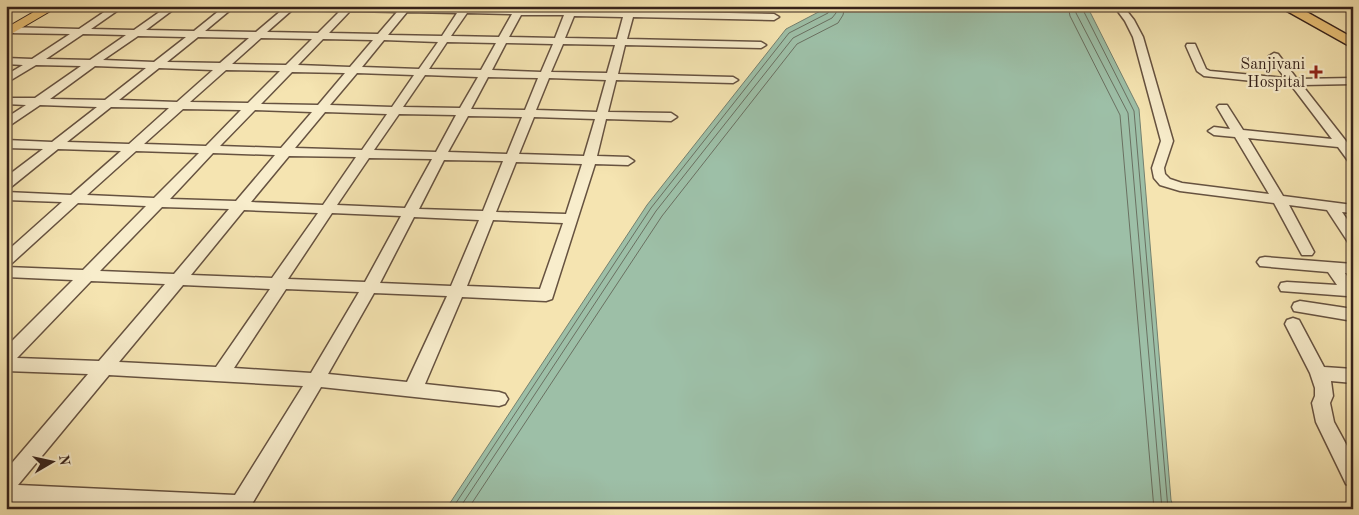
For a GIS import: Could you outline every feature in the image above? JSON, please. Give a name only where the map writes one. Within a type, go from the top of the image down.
[{"type":"highway","points":[[1285,6],[1353,44]]},
{"type":"highway","points":[[1297,6],[1353,37]]},
{"type":"main road","points":[[8,31],[53,6]]},
{"type":"street","points":[[6,80],[120,6]]},
{"type":"street","points":[[6,124],[174,6]]},
{"type":"street","points":[[6,184],[231,6]]},
{"type":"street","points":[[244,6],[694,11],[774,17]]},
{"type":"street","points":[[1118,6],[1129,20],[1138,37],[1167,141],[1158,168],[1159,176],[1165,182],[1180,187],[1353,209]]},
{"type":"street","points":[[6,260],[290,7]]},
{"type":"street","points":[[6,358],[349,7]]},
{"type":"street","points":[[6,485],[406,8]]},
{"type":"street","points":[[220,375],[327,209],[465,9]]},
{"type":"street","points":[[6,494],[131,504],[239,507],[369,288],[465,113],[519,9]]},
{"type":"street","points":[[413,390],[457,291],[572,10]]},
{"type":"street","points":[[6,272],[546,295],[590,160],[630,10]]},
{"type":"street","points":[[8,31],[197,33],[760,46]]},
{"type":"street","points":[[1191,46],[1202,70],[1208,74],[1294,82],[1353,81]]},
{"type":"street","points":[[1274,56],[1353,159]]},
{"type":"street","points":[[6,61],[733,80]]},
{"type":"street","points":[[6,101],[671,117]]},
{"type":"street","points":[[1223,107],[1279,200],[1307,252]]},
{"type":"street","points":[[1214,131],[1341,144]]},
{"type":"street","points":[[6,144],[628,161]]},
{"type":"street","points":[[6,196],[571,219]]},
{"type":"street","points":[[1331,206],[1353,239]]},
{"type":"street","points":[[1265,262],[1353,269]]},
{"type":"street","points":[[1287,287],[1347,291],[1347,288],[1332,267]]},
{"type":"street","points":[[1300,307],[1353,315]]},
{"type":"street","points":[[1293,324],[1319,373],[1324,388],[1324,396],[1321,403],[1325,422],[1353,478]]},
{"type":"street","points":[[6,364],[316,380],[499,399]]},
{"type":"street","points":[[1319,373],[1353,376]]},
{"type":"water","points":[[830,6],[1084,6],[1089,10],[1139,109],[1171,500],[1174,509],[446,509],[647,205],[786,29]]},
{"type":"place","name":"Sanjivani Hospital","points":[[1316,72]]}]
